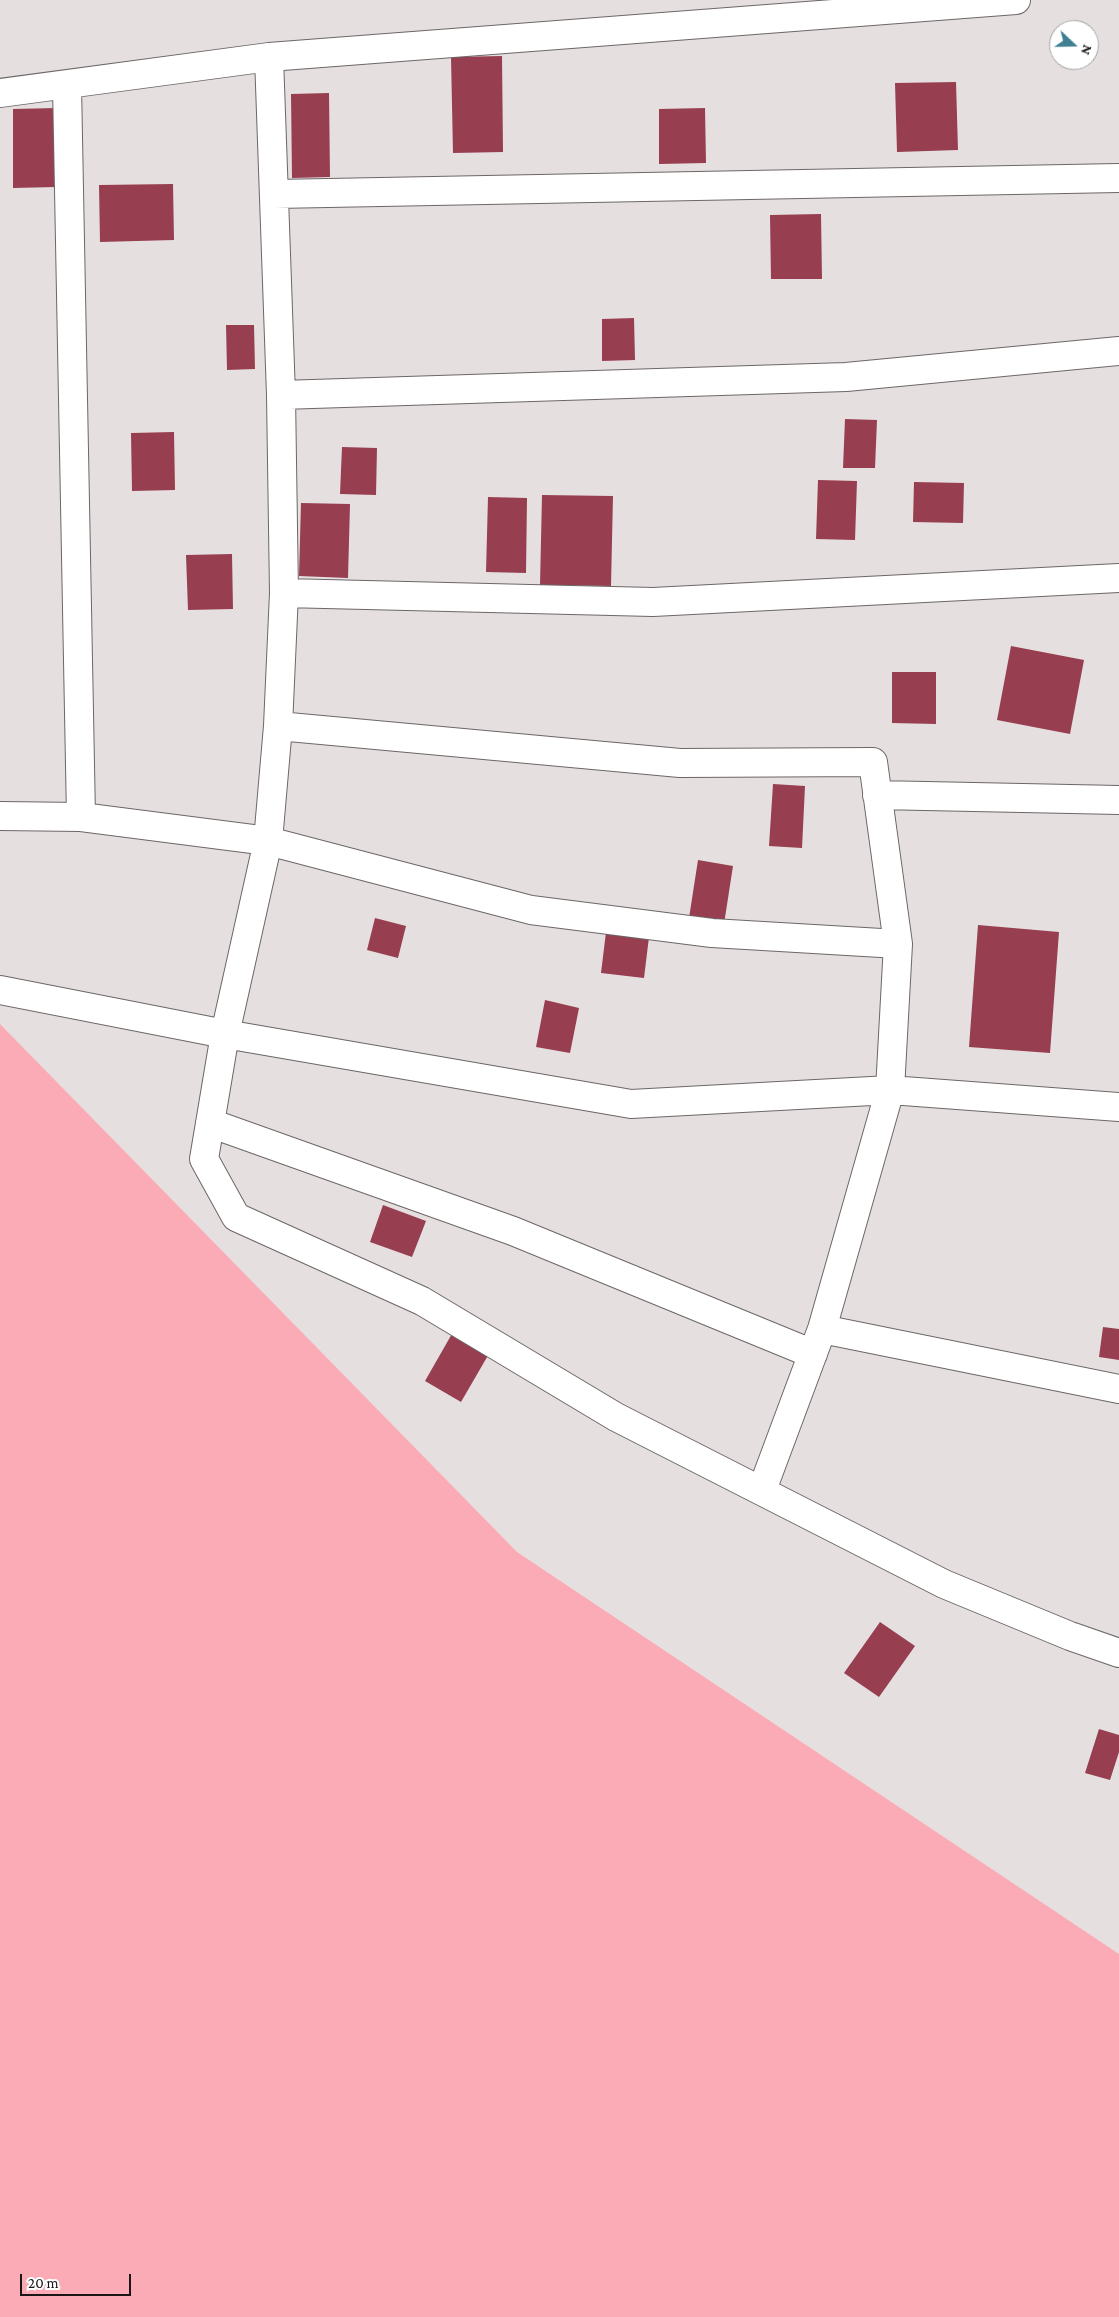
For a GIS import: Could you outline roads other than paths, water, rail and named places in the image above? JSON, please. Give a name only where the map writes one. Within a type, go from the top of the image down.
[{"type":"street","points":[[0,93],[269,57],[1016,0]]},
{"type":"street","points":[[269,57],[281,395],[284,593],[278,726],[268,841],[225,1034],[204,1159],[236,1217],[422,1301],[616,1417],[944,1584],[1070,1636],[1119,1652]]},
{"type":"street","points":[[66,85],[81,817]]},
{"type":"street","points":[[275,194],[1119,178]]},
{"type":"street","points":[[281,395],[846,378],[1119,351]]},
{"type":"street","points":[[284,593],[653,602],[1119,578]]},
{"type":"street","points":[[278,726],[680,763],[873,762],[898,944],[890,1090],[822,1329],[762,1490]]},
{"type":"street","points":[[878,795],[1119,800]]},
{"type":"street","points":[[0,816],[81,817],[268,841],[531,910],[712,933],[898,944]]},
{"type":"street","points":[[0,990],[225,1034],[631,1104],[890,1090],[1119,1107]]},
{"type":"street","points":[[210,1123],[512,1231],[813,1354]]},
{"type":"street","points":[[822,1329],[1119,1389]]}]
